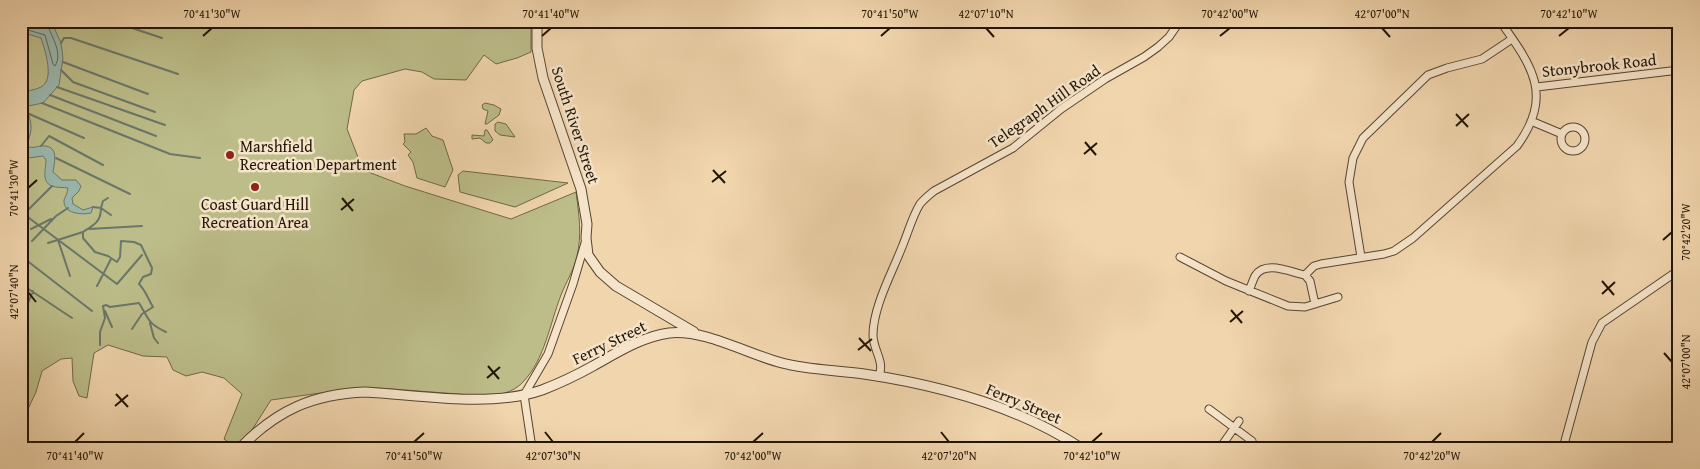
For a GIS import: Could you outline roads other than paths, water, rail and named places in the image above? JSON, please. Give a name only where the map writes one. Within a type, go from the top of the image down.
[{"type":"street","name":"South River Street","points":[[537,21],[538,48],[543,78],[571,154],[581,188],[587,224],[588,255],[608,280],[700,336]]},
{"type":"street","name":"Telegraph Hill Road","points":[[879,376],[882,366],[873,337],[874,324],[882,298],[914,218],[926,197],[1013,148],[1061,109],[1105,79],[1144,57],[1169,37],[1180,21]]},
{"type":"street","name":"Stonybrook Road","points":[[1500,21],[1530,69],[1537,87],[1679,70]]},
{"type":"street","points":[[1361,257],[1349,182],[1353,158],[1363,138],[1428,75],[1482,59],[1512,39]]},
{"type":"street","points":[[1304,275],[1314,266],[1321,264],[1394,251],[1413,238],[1510,154],[1523,138],[1531,121],[1536,102],[1537,87]]},
{"type":"street","points":[[1531,121],[1562,134]]},
{"type":"street","name":"South River Street","points":[[524,395],[548,354],[573,284],[586,238]]},
{"type":"street","points":[[1180,257],[1249,291],[1288,306],[1305,307],[1338,297]]},
{"type":"street","points":[[1249,291],[1256,275],[1264,268],[1270,267],[1304,275],[1310,281],[1315,304]]},
{"type":"street","points":[[1563,448],[1592,342],[1602,323],[1679,270]]},
{"type":"street","name":"Ferry Street","points":[[240,448],[261,428],[285,411],[314,399],[346,393],[365,392],[481,399],[524,395],[577,375],[646,338],[671,333],[685,333],[700,336],[784,364],[879,376],[930,387],[992,404],[1043,425],[1080,448]]},
{"type":"street","points":[[524,395],[532,448]]},
{"type":"street","points":[[1209,409],[1236,425],[1252,441]]},
{"type":"street","points":[[1220,448],[1236,425]]},
{"type":"water","points":[[21,21],[51,21],[61,43],[63,58],[59,85],[43,103],[28,106],[31,129],[28,147],[46,146],[53,150],[55,158],[53,172],[62,180],[76,180],[81,186],[72,198],[73,204],[83,210],[93,207],[91,213],[78,213],[67,208],[64,200],[68,188],[54,187],[46,181],[46,160],[43,156],[21,159],[21,93],[41,87],[45,83],[48,64],[41,38],[21,32]]},
{"type":"waterway","points":[[111,21],[162,38]]},
{"type":"waterway","points":[[61,43],[64,38],[71,38],[178,74]]},
{"type":"waterway","points":[[63,62],[148,94]]},
{"type":"waterway","points":[[61,70],[73,82],[155,112]]},
{"type":"waterway","points":[[57,87],[165,125]]},
{"type":"waterway","points":[[50,95],[156,136]]},
{"type":"waterway","points":[[42,103],[170,154],[200,158]]},
{"type":"waterway","points":[[27,113],[84,138]]},
{"type":"waterway","points":[[41,146],[49,136],[103,165]]},
{"type":"waterway","points":[[56,158],[130,194]]},
{"type":"waterway","points":[[21,217],[52,186]]},
{"type":"waterway","points":[[108,198],[103,201],[101,208],[111,215]]},
{"type":"waterway","points":[[93,207],[101,208],[100,217],[94,225],[83,232],[83,238],[95,252],[108,256],[117,262],[120,257],[121,241],[134,242],[141,245],[152,268],[151,274],[143,277],[139,284],[153,307],[142,314],[132,329]]},
{"type":"waterway","points":[[32,241],[56,216],[68,208]]},
{"type":"waterway","points":[[21,212],[117,284],[142,255]]},
{"type":"waterway","points":[[31,229],[51,219]]},
{"type":"waterway","points":[[89,229],[142,226]]},
{"type":"waterway","points":[[48,243],[83,232]]},
{"type":"waterway","points":[[58,240],[70,276]]},
{"type":"waterway","points":[[21,256],[92,311]]},
{"type":"waterway","points":[[97,286],[111,259]]},
{"type":"waterway","points":[[21,284],[72,318]]},
{"type":"waterway","points":[[21,319],[33,291]]},
{"type":"waterway","points":[[100,345],[100,332],[105,318],[103,306],[106,305],[110,307],[139,303],[152,323],[166,332]]},
{"type":"waterway","points":[[105,311],[112,327]]},
{"type":"waterway","points":[[150,323],[154,338],[158,343]]},
{"type":"place","name":"Marshfield Recreation Department","points":[[230,155]]},
{"type":"place","name":"Coast Guard Hill Recreation Area","points":[[255,187]]}]
